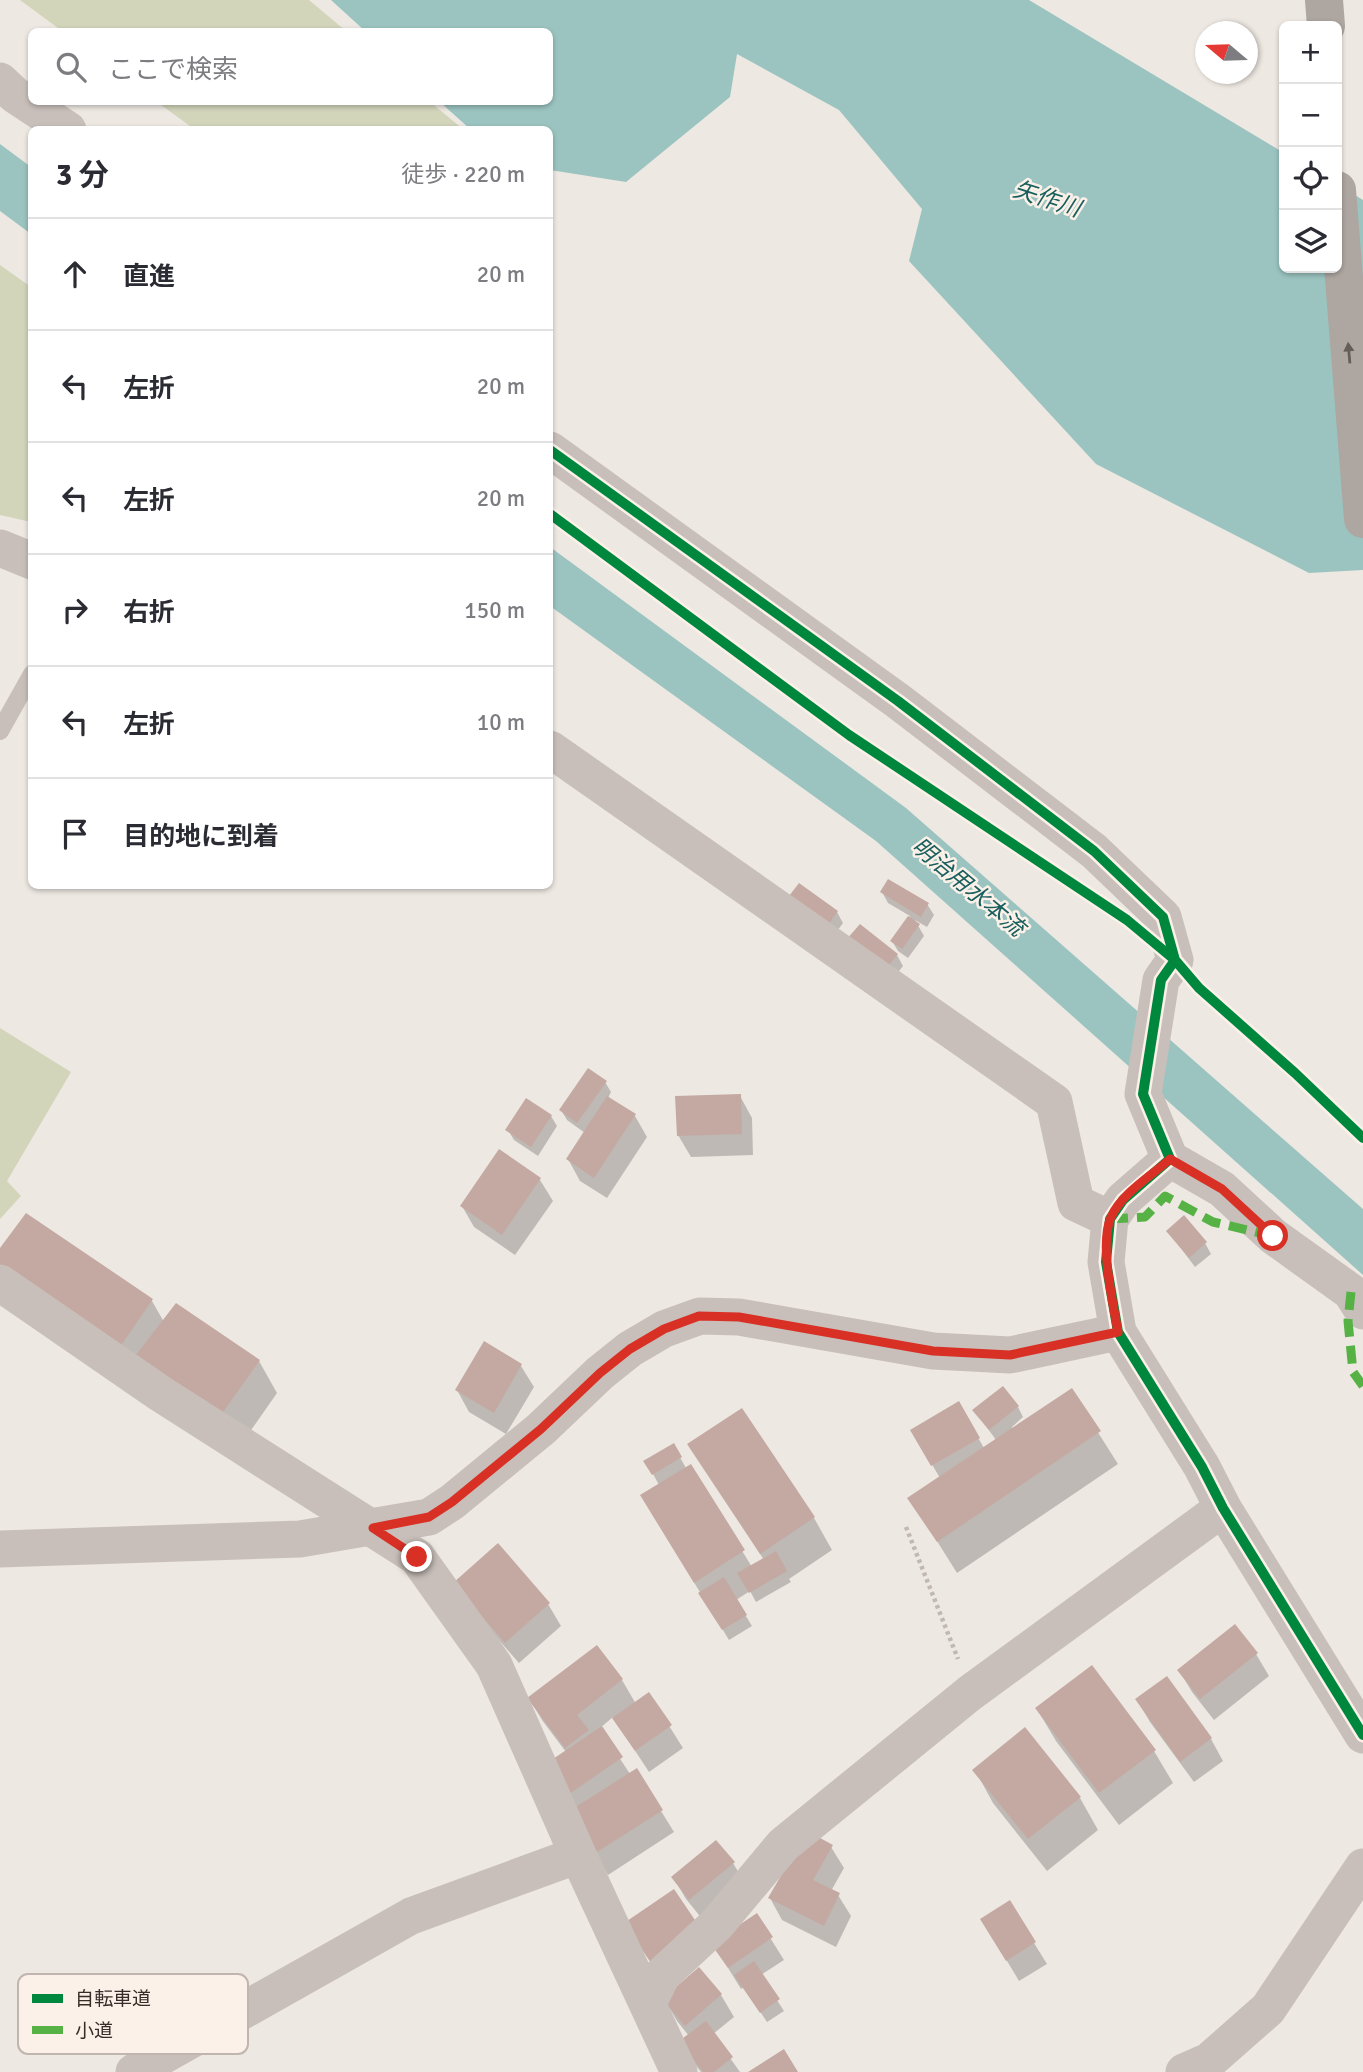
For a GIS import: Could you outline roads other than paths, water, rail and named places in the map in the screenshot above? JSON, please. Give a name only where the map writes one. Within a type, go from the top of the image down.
[{"type":"highway","points":[[1324,0],[1326,21]]},
{"type":"highway","points":[[1339,210],[1363,519]]},
{"type":"street","points":[[0,81],[28,104]]},
{"type":"street","points":[[30,105],[62,126]]},
{"type":"street","points":[[553,452],[898,701],[1094,851],[1163,916],[1175,960],[1161,979],[1143,1094],[1170,1159],[1222,1189],[1273,1236],[1351,1292],[1363,1311]]},
{"type":"street","points":[[0,548],[28,559]]},
{"type":"street","points":[[553,751],[1055,1102],[1076,1203],[1110,1219]]},
{"type":"street","points":[[1170,1159],[1123,1200],[1110,1219],[1106,1262],[1118,1332],[1363,1735]]},
{"type":"street","points":[[0,1283],[161,1394],[417,1557],[494,1665],[578,1855],[679,2072]]},
{"type":"street","points":[[0,1549],[300,1539],[429,1517],[452,1502],[541,1429],[600,1373],[630,1349],[664,1329],[699,1316],[739,1317],[933,1351],[1010,1355],[1118,1332]]},
{"type":"street","points":[[648,2003],[662,1975],[717,1924],[783,1845],[970,1693],[1223,1508]]},
{"type":"street","points":[[248,2008],[411,1916],[578,1855]]},
{"type":"street","points":[[1184,2072],[1209,2061],[1268,2009],[1363,1867]]},
{"type":"street","points":[[134,2072],[166,2054]]},
{"type":"lane","points":[[0,731],[28,681]]},
{"type":"water","name":"矢作川","points":[[331,0],[1029,0],[1279,150],[1279,273],[1342,273],[1342,187],[1363,200],[1363,570],[1309,573],[1096,464],[909,261],[922,209],[839,110],[737,54],[730,97],[626,182],[553,170],[553,126],[467,126],[443,105],[553,105],[553,28],[362,28]]},
{"type":"water","points":[[0,144],[28,165],[28,232],[0,211]]},
{"type":"water","name":"明治用水本流","points":[[553,549],[906,808],[1363,1209],[1363,1275],[876,841],[553,608]]}]
